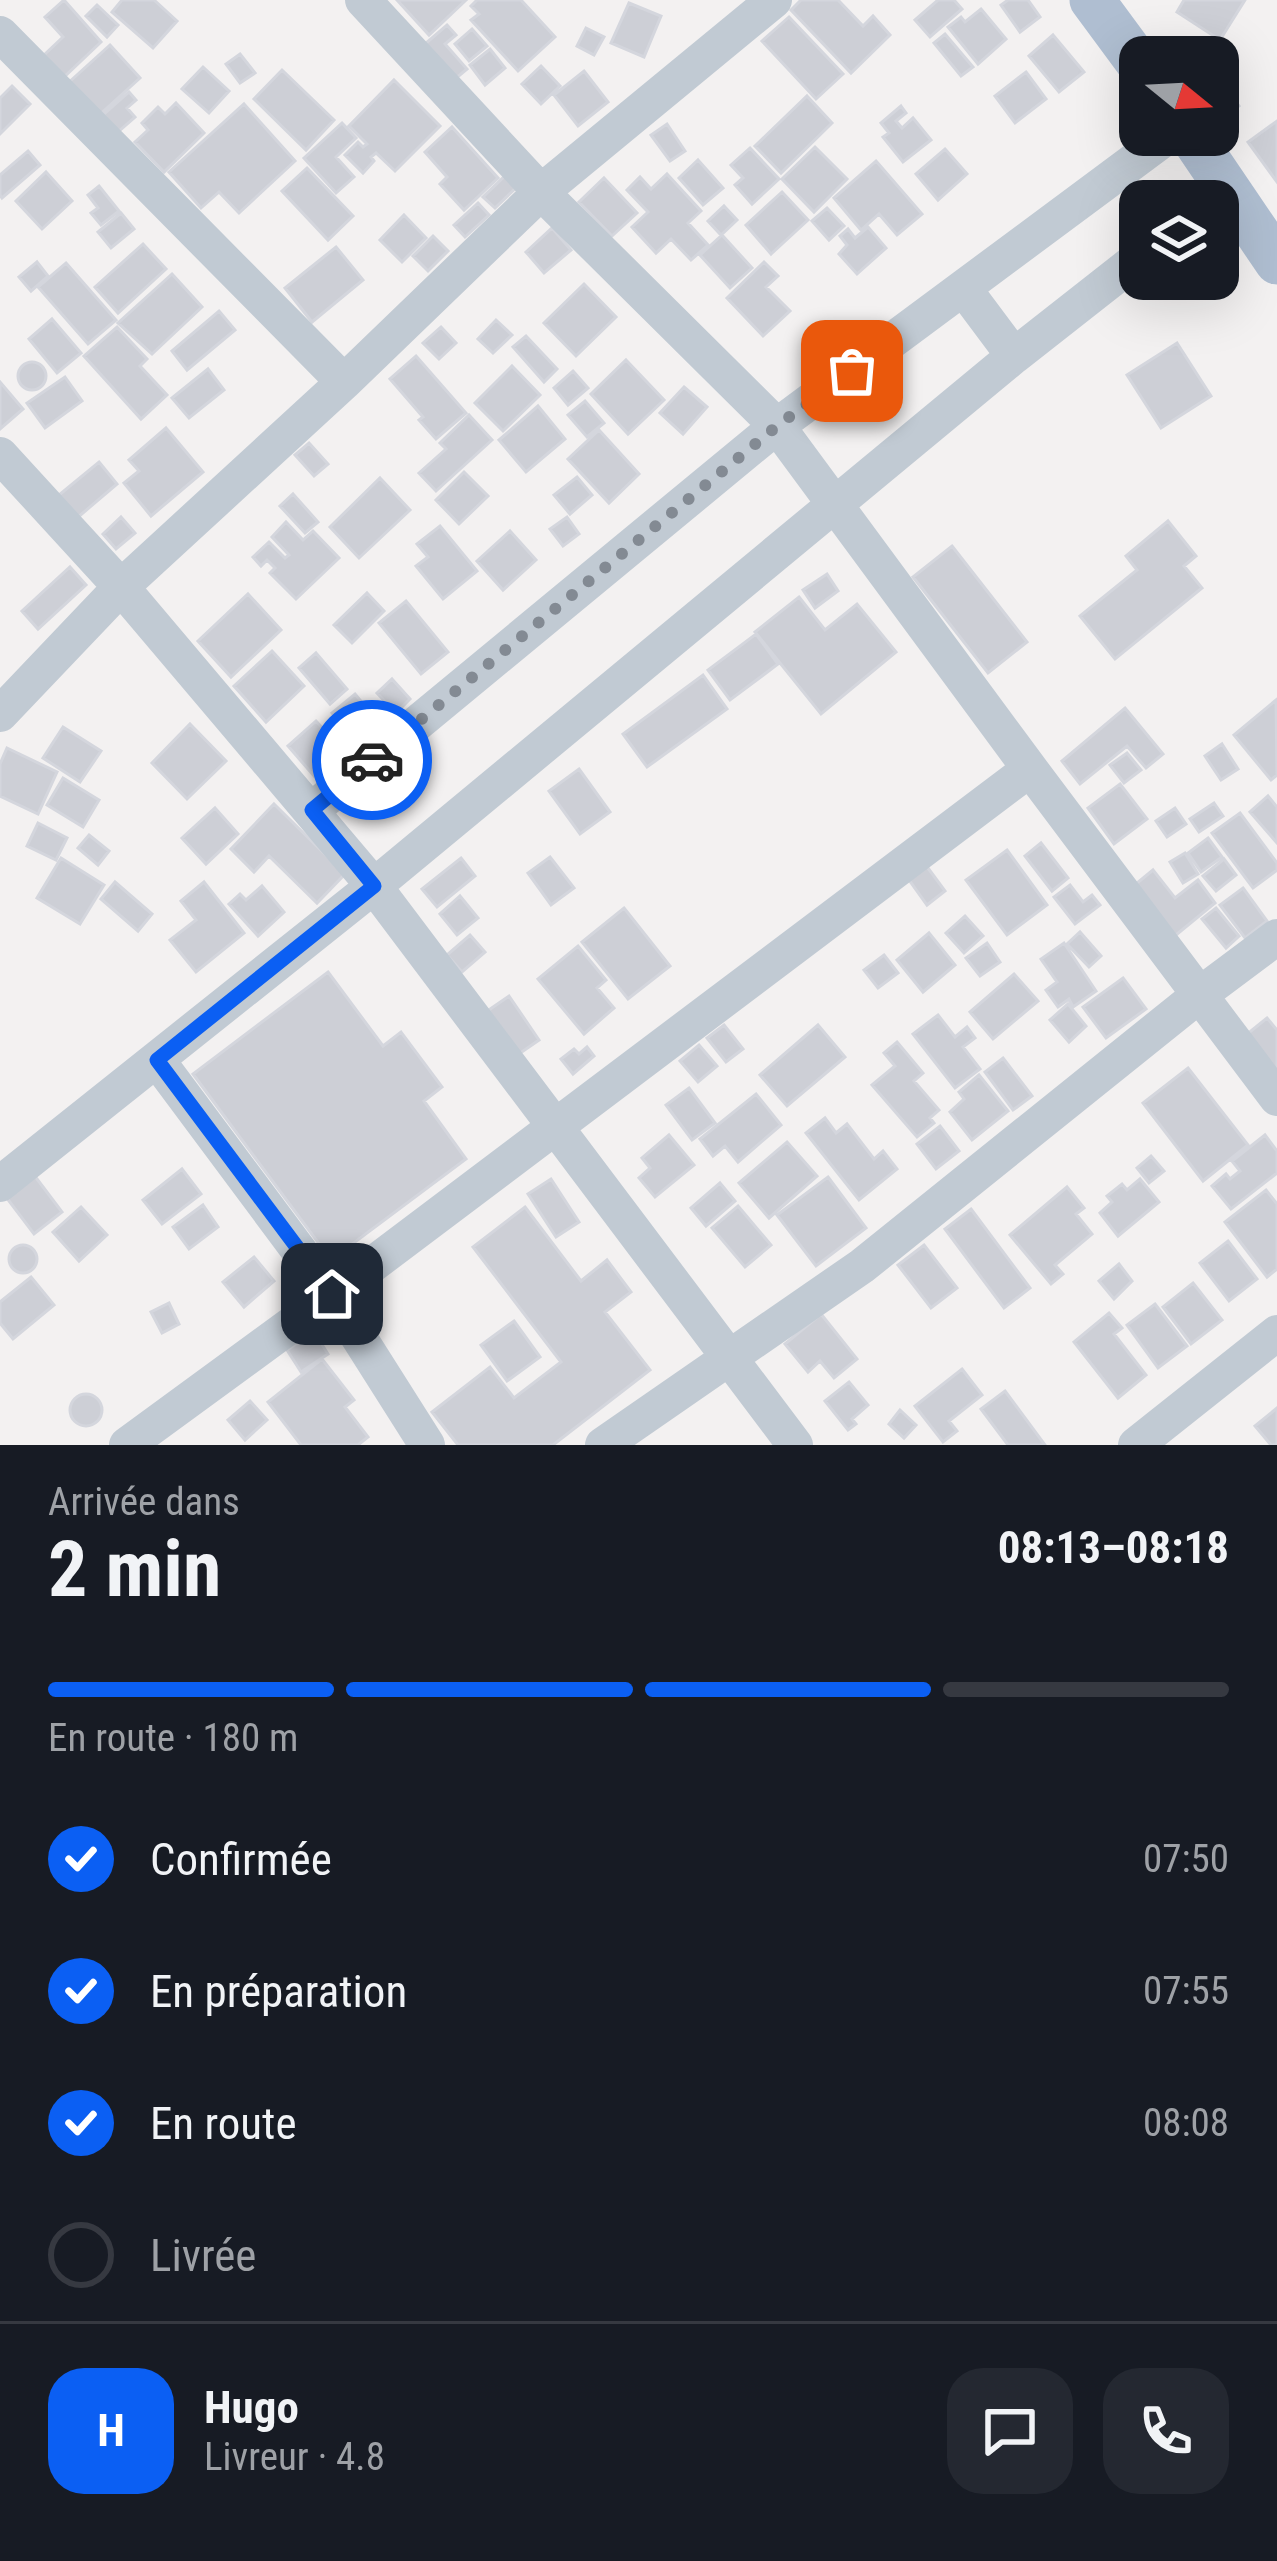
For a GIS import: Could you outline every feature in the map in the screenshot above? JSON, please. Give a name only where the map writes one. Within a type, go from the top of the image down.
[{"type":"main road","points":[[1092,0],[1119,37]]},
{"type":"main road","points":[[1239,218],[1277,262]]},
{"type":"street","points":[[363,0],[542,191],[777,426],[1277,1098]]},
{"type":"street","points":[[0,714],[121,587],[542,191],[774,0]]},
{"type":"street","points":[[0,34],[344,382]]},
{"type":"street","points":[[312,810],[777,426],[1141,156]]},
{"type":"street","points":[[0,1184],[374,886],[1119,274]]},
{"type":"street","points":[[964,289],[1014,356]]},
{"type":"street","points":[[0,455],[121,587],[374,886],[796,1445]]},
{"type":"street","points":[[127,1445],[1030,770]]},
{"type":"street","points":[[602,1445],[862,1266],[1198,995],[1277,937]]},
{"type":"street","points":[[157,1060],[332,1294],[427,1445]]},
{"type":"street","points":[[1136,1445],[1277,1333]]},
{"type":"building","points":[[64,0],[101,42],[64,77],[44,55],[63,37],[45,17]]},
{"type":"building","points":[[122,0],[154,0],[177,21],[153,48],[112,12]]},
{"type":"building","points":[[397,0],[466,0],[429,35]]},
{"type":"building","points":[[477,0],[521,0],[555,37],[518,71],[471,20],[479,14],[471,6]]},
{"type":"building","points":[[801,0],[838,0],[863,26],[873,16],[890,35],[851,73],[791,10]]},
{"type":"building","points":[[938,0],[954,0],[962,9],[930,37],[915,20]]},
{"type":"building","points":[[1008,0],[1028,0],[1040,17],[1020,32],[1001,5]]},
{"type":"building","points":[[1184,0],[1245,0],[1222,36],[1214,36],[1177,12]]},
{"type":"building","points":[[629,3],[661,16],[644,57],[611,43]]},
{"type":"building","points":[[97,5],[118,25],[107,37],[86,16]]},
{"type":"building","points":[[981,9],[1006,39],[978,64],[948,27],[961,17],[965,22]]},
{"type":"building","points":[[789,17],[843,74],[816,99],[762,41]]},
{"type":"building","points":[[447,25],[456,35],[445,44],[467,69],[448,85],[418,50]]},
{"type":"building","points":[[586,28],[604,37],[594,55],[577,46]]},
{"type":"building","points":[[472,29],[487,46],[469,61],[455,44]]},
{"type":"building","points":[[945,34],[973,67],[961,76],[934,43]]},
{"type":"building","points":[[1053,35],[1084,72],[1059,92],[1029,56]]},
{"type":"building","points":[[110,45],[140,78],[97,117],[67,84]]},
{"type":"building","points":[[490,49],[505,68],[485,85],[470,65]]},
{"type":"building","points":[[240,54],[255,73],[240,83],[226,64]]},
{"type":"building","points":[[541,66],[560,86],[541,104],[522,84]]},
{"type":"building","points":[[203,67],[229,91],[209,113],[182,89]]},
{"type":"building","points":[[282,70],[334,120],[306,150],[254,99]]},
{"type":"building","points":[[584,71],[608,102],[578,126],[554,95]]},
{"type":"building","points":[[1026,72],[1046,99],[1015,123],[995,96]]},
{"type":"building","points":[[394,80],[440,126],[395,171],[376,153],[363,173],[345,155],[358,142],[363,147],[367,144],[349,126]]},
{"type":"building","points":[[12,86],[30,104],[0,134],[0,98]]},
{"type":"building","points":[[129,92],[136,100],[127,108],[135,117],[118,132],[103,115]]},
{"type":"building","points":[[807,96],[832,123],[781,173],[755,146]]},
{"type":"building","points":[[176,103],[204,133],[164,172],[135,142],[148,130],[142,123],[158,107],[165,114]]},
{"type":"building","points":[[244,104],[295,161],[239,213],[219,192],[201,208],[169,172]]},
{"type":"building","points":[[901,106],[906,113],[896,121],[902,128],[913,118],[931,140],[903,162],[883,137],[889,133],[881,123]]},
{"type":"building","points":[[1277,121],[1277,182],[1248,142]]},
{"type":"building","points":[[342,123],[356,138],[336,157],[354,177],[336,193],[304,158]]},
{"type":"building","points":[[667,124],[685,151],[670,161],[651,135]]},
{"type":"building","points":[[452,127],[498,178],[464,210],[440,184],[447,177],[425,152]]},
{"type":"building","points":[[815,147],[847,179],[814,212],[782,179]]},
{"type":"building","points":[[750,148],[779,179],[752,204],[735,185],[743,178],[731,165]]},
{"type":"building","points":[[945,149],[967,174],[938,200],[916,174]]},
{"type":"building","points":[[28,151],[40,165],[2,198],[0,175]]},
{"type":"building","points":[[698,160],[723,188],[703,205],[679,178]]},
{"type":"building","points":[[876,161],[922,214],[897,235],[879,214],[861,230],[834,198]]},
{"type":"building","points":[[307,168],[353,216],[328,240],[282,191]]},
{"type":"building","points":[[46,172],[72,201],[42,229],[16,201]]},
{"type":"building","points":[[508,173],[519,185],[495,208],[483,197]]},
{"type":"building","points":[[667,174],[701,211],[688,223],[708,245],[691,260],[671,239],[656,253],[632,227],[648,212],[627,190],[640,177],[651,189]]},
{"type":"building","points":[[604,178],[637,213],[612,236],[579,202]]},
{"type":"building","points":[[99,186],[119,211],[101,225],[91,213],[98,208],[88,195]]},
{"type":"building","points":[[782,192],[808,220],[771,254],[746,225]]},
{"type":"building","points":[[478,203],[489,215],[465,237],[454,225]]},
{"type":"building","points":[[724,206],[737,220],[721,235],[708,221]]},
{"type":"building","points":[[827,208],[844,226],[829,240],[812,221]]},
{"type":"building","points":[[121,213],[134,229],[111,248],[98,232]]},
{"type":"building","points":[[404,215],[426,238],[402,262],[380,240]]},
{"type":"building","points":[[868,227],[886,248],[857,274],[839,254],[847,245],[840,236],[848,229],[855,238]]},
{"type":"building","points":[[552,228],[571,250],[544,273],[526,252]]},
{"type":"building","points":[[722,235],[752,268],[730,288],[700,255]]},
{"type":"building","points":[[433,236],[448,251],[428,271],[413,256]]},
{"type":"building","points":[[143,244],[166,269],[118,313],[95,287]]},
{"type":"building","points":[[336,247],[363,280],[312,322],[285,288]]},
{"type":"building","points":[[37,262],[48,276],[31,291],[19,277]]},
{"type":"building","points":[[764,262],[778,276],[766,287],[790,311],[763,336],[727,298]]},
{"type":"building","points":[[66,263],[116,320],[88,344],[38,287]]},
{"type":"building","points":[[172,274],[202,307],[152,354],[118,323]]},
{"type":"building","points":[[584,284],[616,317],[576,356],[544,323]]},
{"type":"building","points":[[219,311],[235,330],[187,370],[172,351]]},
{"type":"building","points":[[52,319],[81,353],[57,373],[29,339]]},
{"type":"building","points":[[496,320],[512,335],[493,353],[478,339]]},
{"type":"building","points":[[117,327],[147,359],[140,366],[167,395],[141,419],[84,356]]},
{"type":"building","points":[[441,327],[456,343],[439,359],[423,343]]},
{"type":"building","points":[[526,336],[557,369],[544,382],[513,347]]},
{"type":"building","points":[[1177,343],[1211,396],[1161,428],[1127,375]]},
{"type":"building","points":[[416,356],[466,413],[436,439],[390,379]]},
{"type":"building","points":[[626,360],[664,400],[628,434],[591,394]]},
{"type":"building","points":[[32,362],[42,366],[46,376],[42,386],[32,390],[22,386],[18,376],[22,366]]},
{"type":"building","points":[[512,366],[540,395],[503,431],[475,403]]},
{"type":"building","points":[[208,369],[224,390],[189,418],[172,398]]},
{"type":"building","points":[[573,371],[588,388],[568,405],[554,388]]},
{"type":"building","points":[[65,377],[82,401],[45,428],[27,403]]},
{"type":"building","points":[[0,382],[23,409],[0,429]]},
{"type":"building","points":[[684,387],[707,407],[683,434],[660,413]]},
{"type":"building","points":[[585,401],[604,423],[587,437],[568,415]]},
{"type":"building","points":[[538,406],[565,439],[526,472],[499,440]]},
{"type":"building","points":[[469,415],[492,440],[436,491],[419,473],[446,449],[440,443]]},
{"type":"building","points":[[166,428],[203,472],[151,516],[124,483],[139,471],[129,460]]},
{"type":"building","points":[[599,430],[639,474],[609,503],[568,459]]},
{"type":"building","points":[[309,443],[328,464],[314,476],[295,455]]},
{"type":"building","points":[[99,462],[117,484],[77,518],[59,495]]},
{"type":"building","points":[[464,472],[488,496],[459,524],[436,500]]},
{"type":"building","points":[[577,477],[592,495],[570,514],[554,495]]},
{"type":"building","points":[[380,478],[410,510],[359,558],[330,527]]},
{"type":"building","points":[[293,494],[318,522],[305,533],[280,506]]},
{"type":"building","points":[[121,517],[135,533],[116,549],[103,534]]},
{"type":"building","points":[[567,517],[579,534],[563,546],[550,529]]},
{"type":"building","points":[[1168,521],[1196,556],[1184,566],[1202,588],[1115,659],[1080,616],[1137,570],[1126,556]]},
{"type":"building","points":[[286,522],[303,540],[313,531],[339,558],[296,599],[270,573],[275,568],[267,560],[261,566],[253,557],[269,542],[285,558],[289,555],[272,537]]},
{"type":"building","points":[[440,526],[477,571],[443,599],[416,566],[428,557],[417,544]]},
{"type":"building","points":[[510,531],[536,560],[503,590],[477,561]]},
{"type":"building","points":[[952,546],[1027,642],[988,673],[913,577]]},
{"type":"building","points":[[70,567],[86,585],[38,629],[22,611]]},
{"type":"building","points":[[827,574],[838,591],[815,608],[803,590]]},
{"type":"building","points":[[367,593],[384,611],[352,643],[334,625]]},
{"type":"building","points":[[248,594],[281,630],[231,677],[198,641]]},
{"type":"building","points":[[799,597],[825,630],[857,604],[896,652],[821,714],[755,632]]},
{"type":"building","points":[[406,601],[448,652],[421,674],[379,623]]},
{"type":"building","points":[[756,634],[778,664],[730,700],[708,670]]},
{"type":"building","points":[[272,651],[304,686],[266,722],[234,686]]},
{"type":"building","points":[[316,653],[347,689],[330,704],[299,668]]},
{"type":"building","points":[[703,675],[727,709],[647,767],[623,734]]},
{"type":"building","points":[[392,679],[410,699],[396,713],[377,693]]},
{"type":"building","points":[[355,694],[374,717],[351,737],[332,713]]},
{"type":"building","points":[[1276,700],[1277,775],[1271,780],[1234,735]]},
{"type":"building","points":[[1125,708],[1163,754],[1146,768],[1127,746],[1080,784],[1062,761]]},
{"type":"building","points":[[316,721],[343,751],[314,776],[288,746]]},
{"type":"building","points":[[190,724],[226,761],[187,799],[152,763]]},
{"type":"building","points":[[63,727],[101,751],[80,782],[43,758]]},
{"type":"building","points":[[1222,744],[1238,769],[1221,780],[1205,756]]},
{"type":"building","points":[[7,748],[57,772],[38,814],[0,796],[0,764]]},
{"type":"building","points":[[1127,753],[1141,770],[1124,783],[1110,765]]},
{"type":"building","points":[[579,769],[610,812],[580,834],[549,791]]},
{"type":"building","points":[[63,778],[99,800],[83,827],[47,805]]},
{"type":"building","points":[[1120,784],[1147,819],[1114,844],[1088,808]]},
{"type":"building","points":[[1268,796],[1277,807],[1277,843],[1250,812]]},
{"type":"building","points":[[1214,803],[1223,816],[1199,832],[1190,819]]},
{"type":"building","points":[[274,804],[345,874],[317,903],[269,856],[254,872],[231,849]]},
{"type":"building","points":[[215,808],[238,834],[206,864],[182,838]]},
{"type":"building","points":[[1175,808],[1186,824],[1167,837],[1156,821]]},
{"type":"building","points":[[1240,813],[1277,863],[1277,870],[1253,888],[1212,833]]},
{"type":"building","points":[[38,823],[67,838],[56,860],[27,846]]},
{"type":"building","points":[[89,835],[109,851],[98,865],[78,848]]},
{"type":"building","points":[[1208,838],[1222,857],[1201,872],[1188,853]]},
{"type":"building","points":[[1041,843],[1068,878],[1052,891],[1025,856]]},
{"type":"building","points":[[1007,850],[1047,905],[1007,935],[966,880]]},
{"type":"building","points":[[1185,853],[1198,874],[1183,883],[1170,862]]},
{"type":"building","points":[[550,857],[574,888],[551,905],[528,873]]},
{"type":"building","points":[[61,858],[104,885],[80,924],[37,898]]},
{"type":"building","points":[[461,858],[475,876],[437,907],[422,889]]},
{"type":"building","points":[[1224,859],[1236,875],[1216,891],[1203,876]]},
{"type":"building","points":[[925,864],[945,891],[927,905],[907,877]]},
{"type":"building","points":[[1153,870],[1175,898],[1198,880],[1215,903],[1171,939],[1131,888]]},
{"type":"building","points":[[115,882],[152,914],[138,931],[101,899]]},
{"type":"building","points":[[204,882],[244,933],[196,972],[170,940],[196,920],[181,901]]},
{"type":"building","points":[[1070,885],[1083,902],[1092,895],[1100,905],[1075,924],[1054,897]]},
{"type":"building","points":[[262,886],[284,912],[258,936],[229,904],[240,894],[246,900]]},
{"type":"building","points":[[1243,888],[1267,921],[1245,938],[1220,905]]},
{"type":"building","points":[[460,896],[478,918],[457,935],[440,914]]},
{"type":"building","points":[[624,908],[670,966],[628,999],[582,942]]},
{"type":"building","points":[[1216,908],[1239,936],[1226,948],[1202,919]]},
{"type":"building","points":[[965,916],[983,936],[964,953],[946,933]]},
{"type":"building","points":[[1080,932],[1101,956],[1089,967],[1067,944]]},
{"type":"building","points":[[929,933],[955,965],[923,992],[897,960]]},
{"type":"building","points":[[470,935],[485,952],[462,972],[447,955]]},
{"type":"building","points":[[987,943],[1000,962],[980,976],[966,958]]},
{"type":"building","points":[[1064,943],[1096,991],[1073,1007],[1069,999],[1058,1007],[1046,990],[1057,982],[1041,959]]},
{"type":"building","points":[[578,946],[606,980],[597,988],[614,1008],[584,1034],[538,979]]},
{"type":"building","points":[[884,955],[898,973],[878,988],[864,970]]},
{"type":"building","points":[[328,972],[383,1046],[401,1032],[442,1087],[424,1101],[466,1159],[331,1260],[193,1074]]},
{"type":"building","points":[[1014,974],[1038,1001],[993,1039],[970,1012]]},
{"type":"building","points":[[1123,978],[1146,1009],[1106,1038],[1083,1007]]},
{"type":"building","points":[[509,996],[539,1040],[516,1056],[486,1012]]},
{"type":"building","points":[[1068,1004],[1086,1026],[1069,1042],[1050,1020]]},
{"type":"building","points":[[938,1015],[955,1037],[967,1027],[975,1038],[963,1047],[980,1069],[955,1088],[913,1034]]},
{"type":"building","points":[[1267,1018],[1277,1030],[1277,1083],[1241,1039]]},
{"type":"building","points":[[724,1025],[743,1049],[726,1062],[707,1038]]},
{"type":"building","points":[[818,1025],[845,1057],[787,1106],[760,1075]]},
{"type":"building","points":[[897,1042],[923,1073],[914,1081],[939,1110],[930,1118],[934,1123],[917,1137],[872,1085],[895,1066],[884,1053]]},
{"type":"building","points":[[699,1045],[717,1066],[698,1082],[680,1061]]},
{"type":"building","points":[[587,1047],[594,1056],[573,1074],[561,1059],[574,1049],[579,1054]]},
{"type":"building","points":[[1003,1058],[1032,1096],[1013,1110],[985,1072]]},
{"type":"building","points":[[1188,1068],[1248,1145],[1203,1181],[1143,1103]]},
{"type":"building","points":[[979,1075],[1008,1111],[972,1140],[950,1112],[964,1099],[959,1092]]},
{"type":"building","points":[[689,1088],[715,1123],[692,1140],[666,1105]]},
{"type":"building","points":[[756,1094],[781,1125],[738,1162],[725,1146],[713,1156],[700,1139]]},
{"type":"building","points":[[825,1118],[836,1133],[847,1124],[874,1159],[883,1151],[897,1169],[859,1200],[806,1133]]},
{"type":"building","points":[[940,1126],[959,1151],[936,1169],[917,1144]]},
{"type":"building","points":[[669,1135],[694,1165],[655,1197],[639,1178],[650,1168],[642,1158]]},
{"type":"building","points":[[1265,1135],[1277,1151],[1277,1173],[1231,1209],[1212,1186],[1226,1174],[1230,1179],[1240,1171],[1232,1161]]},
{"type":"building","points":[[787,1142],[817,1176],[769,1218],[739,1183]]},
{"type":"building","points":[[1151,1156],[1164,1171],[1149,1183],[1137,1168]]},
{"type":"building","points":[[182,1169],[201,1194],[162,1224],[143,1200]]},
{"type":"building","points":[[34,1175],[62,1212],[34,1234],[6,1197]]},
{"type":"building","points":[[828,1177],[866,1228],[816,1266],[777,1215]]},
{"type":"building","points":[[551,1179],[579,1222],[556,1237],[528,1194]]},
{"type":"building","points":[[1140,1179],[1159,1202],[1118,1236],[1100,1213],[1112,1202],[1107,1196],[1122,1184],[1127,1190]]},
{"type":"building","points":[[720,1183],[735,1201],[706,1226],[691,1208]]},
{"type":"building","points":[[1067,1187],[1084,1208],[1076,1214],[1092,1234],[1055,1265],[1063,1274],[1051,1284],[1010,1235]]},
{"type":"building","points":[[1266,1190],[1277,1204],[1277,1269],[1267,1277],[1225,1222]]},
{"type":"building","points":[[203,1205],[218,1227],[189,1249],[173,1227]]},
{"type":"building","points":[[738,1206],[771,1245],[745,1267],[712,1228]]},
{"type":"building","points":[[81,1207],[107,1235],[79,1261],[53,1232]]},
{"type":"building","points":[[525,1207],[581,1281],[607,1260],[631,1292],[605,1312],[650,1370],[553,1445],[458,1445],[432,1412],[490,1367],[514,1398],[561,1362],[473,1247]]},
{"type":"building","points":[[971,1209],[1030,1288],[1004,1308],[945,1229]]},
{"type":"building","points":[[1228,1241],[1257,1279],[1229,1301],[1200,1263]]},
{"type":"building","points":[[23,1245],[33,1249],[37,1259],[33,1269],[23,1273],[13,1269],[9,1259],[13,1249]]},
{"type":"building","points":[[924,1245],[957,1288],[931,1308],[898,1265]]},
{"type":"building","points":[[254,1257],[274,1281],[244,1307],[223,1282]]},
{"type":"building","points":[[1119,1264],[1132,1281],[1114,1299],[1099,1281]]},
{"type":"building","points":[[31,1277],[54,1305],[13,1339],[0,1323],[0,1302]]},
{"type":"building","points":[[1193,1283],[1222,1320],[1191,1344],[1163,1307]]},
{"type":"building","points":[[169,1303],[179,1324],[162,1333],[151,1312]]},
{"type":"building","points":[[1155,1304],[1187,1346],[1158,1368],[1127,1325]]},
{"type":"building","points":[[1109,1313],[1122,1328],[1114,1334],[1146,1375],[1118,1398],[1074,1342]]},
{"type":"building","points":[[821,1314],[857,1359],[834,1378],[820,1361],[808,1372],[785,1344]]},
{"type":"building","points":[[514,1321],[540,1357],[507,1381],[481,1345]]},
{"type":"building","points":[[314,1332],[328,1354],[301,1372],[287,1350]]},
{"type":"building","points":[[322,1359],[354,1400],[345,1407],[368,1437],[358,1445],[301,1445],[268,1402]]},
{"type":"building","points":[[962,1369],[982,1395],[949,1421],[957,1431],[943,1442],[915,1406]]},
{"type":"building","points":[[849,1382],[868,1405],[852,1419],[856,1424],[848,1430],[825,1401]]},
{"type":"building","points":[[1005,1391],[1045,1445],[1008,1445],[981,1409]]},
{"type":"building","points":[[86,1394],[97,1399],[102,1410],[97,1421],[86,1426],[75,1421],[70,1410],[75,1399]]},
{"type":"building","points":[[250,1401],[267,1420],[245,1440],[228,1420]]},
{"type":"building","points":[[1277,1408],[1277,1445],[1271,1445],[1255,1426]]},
{"type":"building","points":[[900,1410],[916,1425],[904,1438],[889,1424]]},
{"type":"way so far","points":[[372,760],[777,426],[852,371]]},
{"type":"route","points":[[332,1294],[157,1060],[374,886],[312,810],[372,760]]}]
